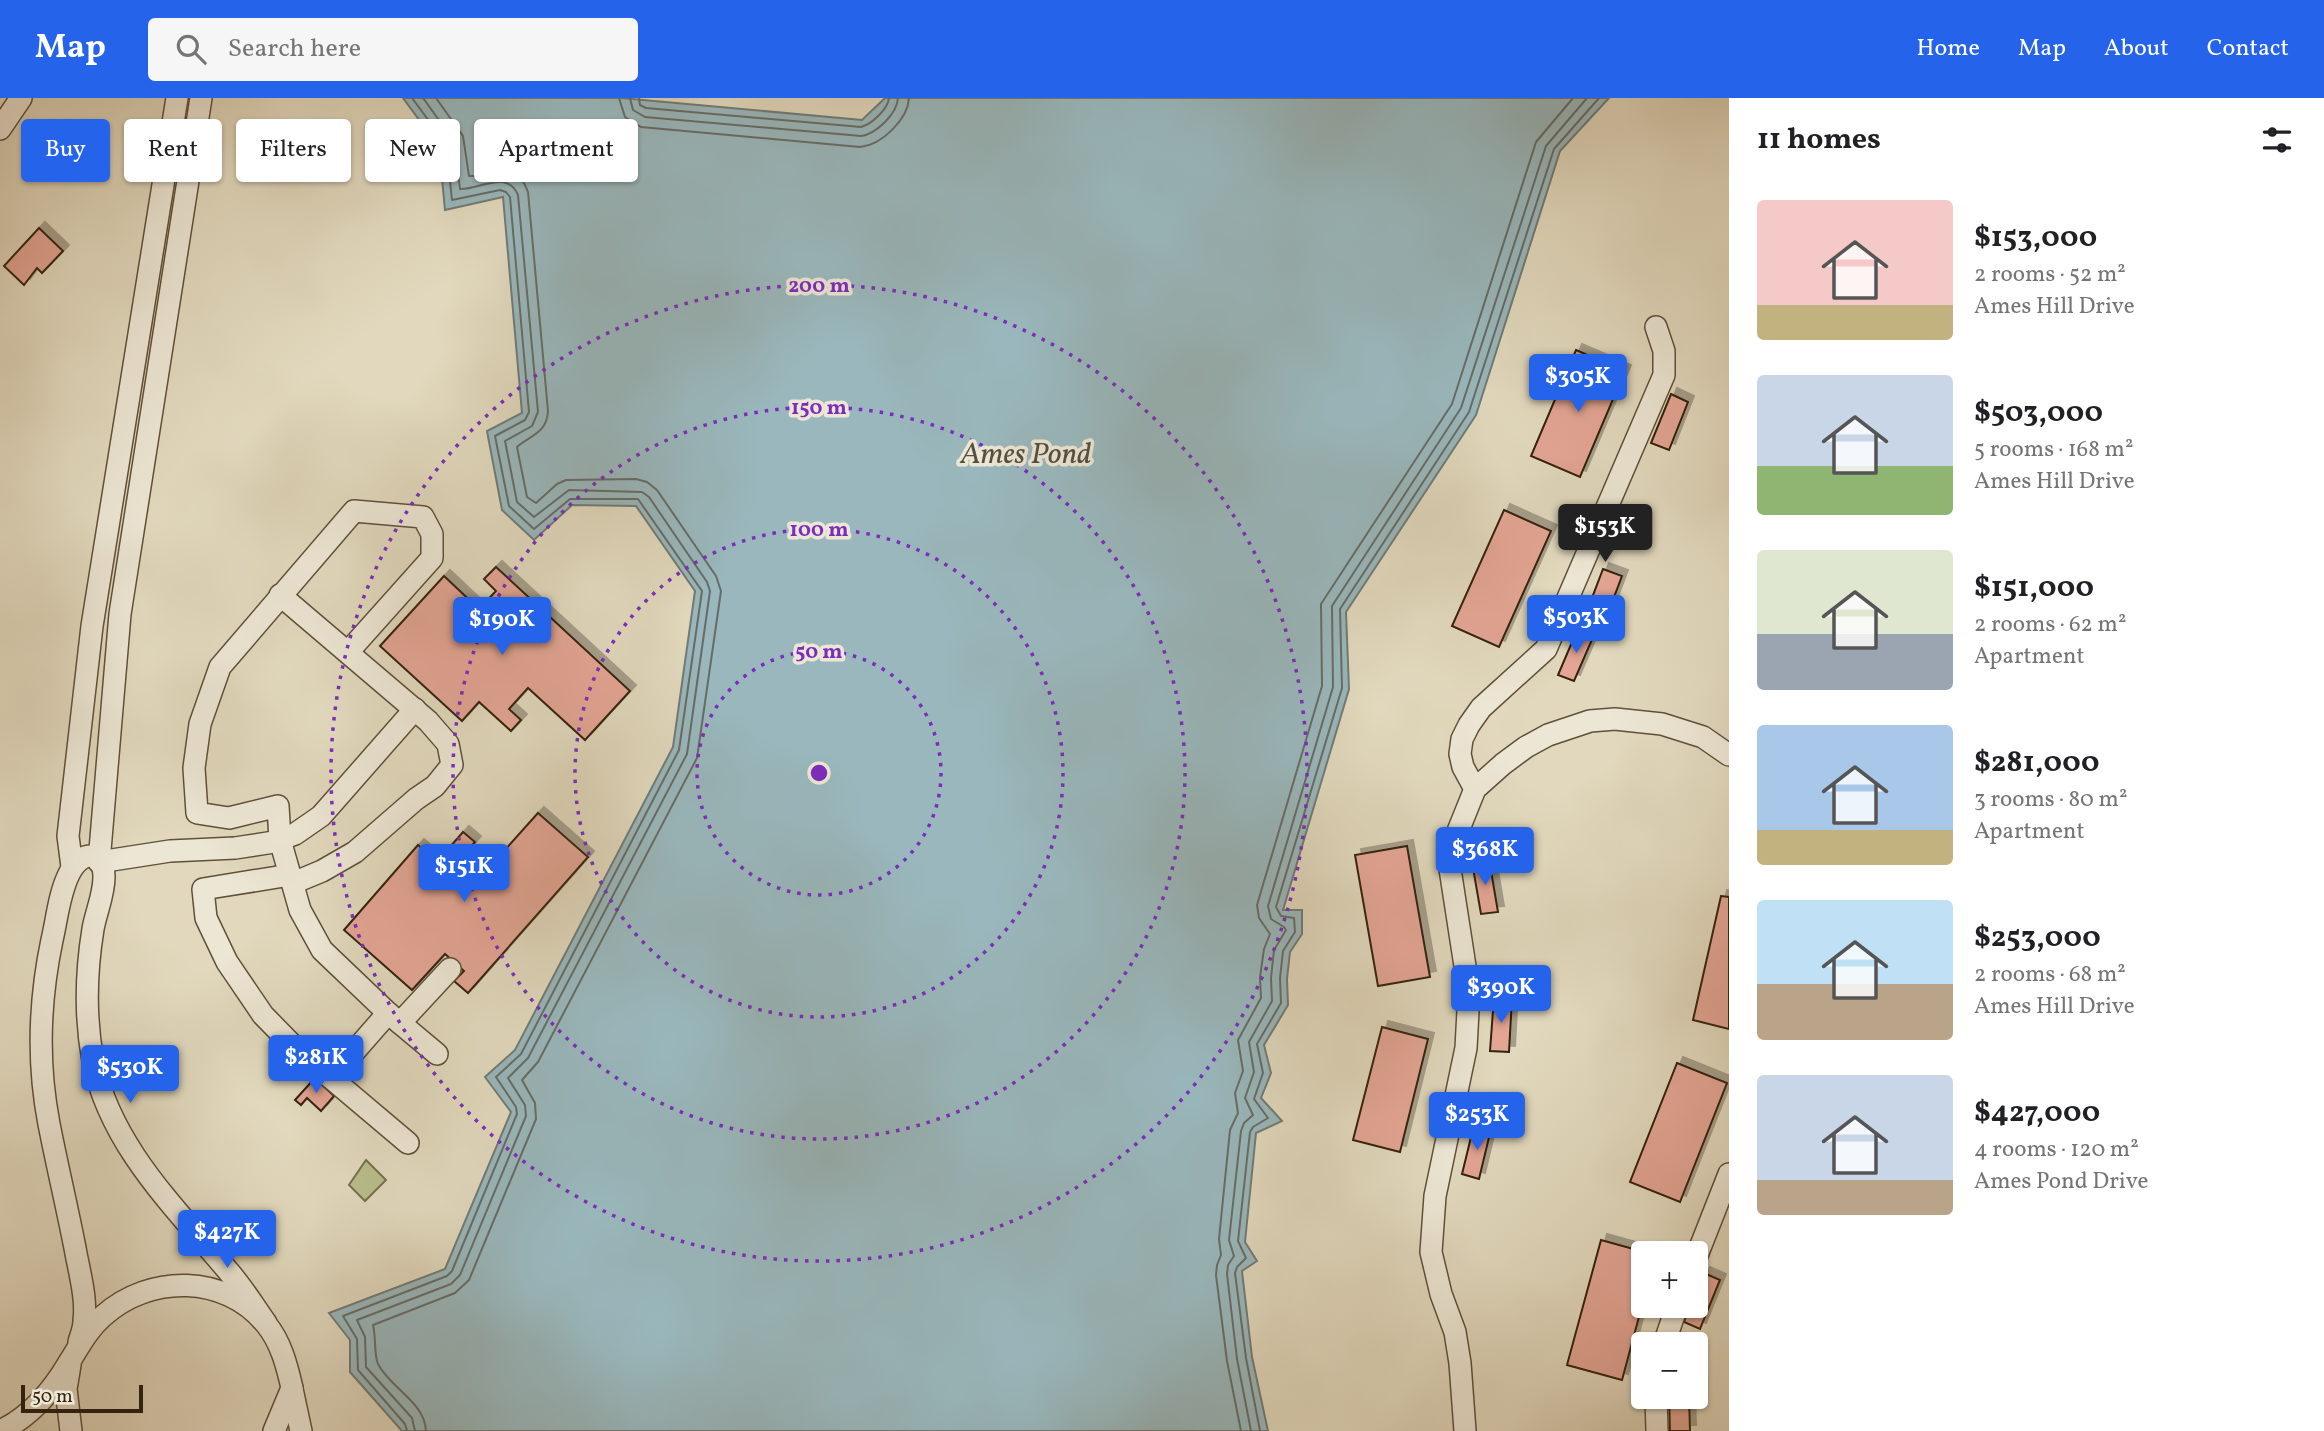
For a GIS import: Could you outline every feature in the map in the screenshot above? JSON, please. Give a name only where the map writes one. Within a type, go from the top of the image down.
[{"type":"street","points":[[0,130],[21,98]]},
{"type":"street","points":[[72,867],[68,836],[92,626],[177,98]]},
{"type":"street","points":[[201,98],[120,614],[99,862],[104,877],[93,930],[88,1021],[93,1062],[114,1122],[137,1161],[230,1272],[266,1323],[281,1348],[301,1431]]},
{"type":"street","points":[[1475,789],[1463,767],[1460,754],[1462,739],[1468,725],[1481,708],[1546,649],[1664,374],[1664,351],[1656,327]]},
{"type":"street","points":[[348,652],[432,558],[432,534],[423,517],[354,511],[220,667],[200,724],[194,768],[197,813],[229,818],[278,807],[280,840],[300,910],[322,950],[394,1018],[437,1054]]},
{"type":"street","points":[[280,594],[428,721],[447,744],[452,765],[435,786],[355,852],[322,871],[291,879],[203,889],[206,918],[227,962],[263,1015],[306,1059],[408,1143]]},
{"type":"street","points":[[71,1431],[66,1389],[84,1321],[80,1273],[41,1076],[40,1046],[41,1008],[48,958],[64,888],[72,867],[76,860],[84,856],[92,856],[99,862],[170,851],[235,848],[280,840],[295,834],[321,816],[415,709]]},
{"type":"street","points":[[1465,1431],[1461,1363],[1432,1252],[1435,1196],[1466,1048],[1469,992],[1448,856],[1475,789],[1526,747],[1559,730],[1590,721],[1615,719],[1662,723],[1703,737],[1729,755]]},
{"type":"street","points":[[331,1078],[450,969]]},
{"type":"street","points":[[1703,1241],[1729,1174]]},
{"type":"street","points":[[0,1431],[30,1411],[45,1397],[75,1351],[103,1316],[124,1303],[165,1287],[189,1284],[224,1291],[234,1296],[266,1323]]},
{"type":"street","points":[[274,1431],[292,1388]]},
{"type":"street","points":[[1656,1409],[1657,1431]]},
{"type":"green space","points":[[366,1160],[386,1180],[365,1201],[349,1185]]},
{"type":"water","name":"Ames Pond","points":[[403,98],[621,98],[862,120],[885,98],[1609,98],[1560,151],[1476,415],[1346,612],[1349,689],[1283,910],[1302,910],[1302,934],[1290,952],[1288,1005],[1264,1045],[1271,1073],[1261,1098],[1282,1121],[1256,1133],[1245,1242],[1257,1261],[1242,1271],[1252,1357],[1268,1431],[402,1431],[350,1372],[350,1340],[329,1313],[445,1269],[511,1112],[485,1077],[515,1050],[673,747],[695,591],[636,506],[572,505],[534,540],[502,510],[487,431],[522,413],[503,197],[445,210],[442,182],[460,182],[460,119],[418,119]]},
{"type":"building","points":[[39,228],[63,251],[42,273],[37,268],[24,285],[4,266]]},
{"type":"building","points":[[1576,350],[1625,371],[1580,477],[1531,456]]},
{"type":"building","points":[[1671,394],[1688,402],[1669,450],[1651,443]]},
{"type":"building","points":[[1504,510],[1551,531],[1499,647],[1452,626]]},
{"type":"building","points":[[496,567],[630,691],[585,740],[528,688],[509,709],[521,720],[511,731],[479,702],[462,721],[380,646],[444,576],[479,609],[496,591],[484,579]]},
{"type":"building","points":[[1603,569],[1622,576],[1603,626],[1584,619]]},
{"type":"building","points":[[1578,628],[1594,635],[1574,681],[1558,675]]},
{"type":"building","points":[[538,813],[588,857],[468,993],[454,981],[464,971],[445,954],[412,990],[344,930],[418,845],[437,862],[463,832],[475,842],[466,852],[487,870]]},
{"type":"building","points":[[1407,846],[1430,977],[1378,986],[1355,855]]},
{"type":"building","points":[[1489,859],[1498,912],[1481,914],[1472,862]]},
{"type":"building","points":[[1721,896],[1729,897],[1729,1029],[1693,1020]]},
{"type":"building","points":[[1494,997],[1512,998],[1509,1052],[1490,1051]]},
{"type":"building","points":[[1382,1027],[1428,1039],[1400,1152],[1353,1140]]},
{"type":"building","points":[[1677,1063],[1727,1083],[1680,1202],[1630,1182]]},
{"type":"building","points":[[315,1078],[334,1096],[321,1111],[307,1098],[301,1105],[295,1100]]},
{"type":"building","points":[[1474,1125],[1491,1129],[1479,1179],[1462,1174]]},
{"type":"building","points":[[1601,1240],[1631,1248],[1631,1318],[1639,1318],[1635,1332],[1631,1332],[1631,1347],[1622,1380],[1567,1365]]},
{"type":"building","points":[[1708,1275],[1720,1280],[1708,1309]]},
{"type":"building","points":[[1686,1318],[1704,1318],[1700,1329],[1684,1322]]},
{"type":"building","points":[[1669,1409],[1689,1409],[1690,1431],[1670,1431]]}]
